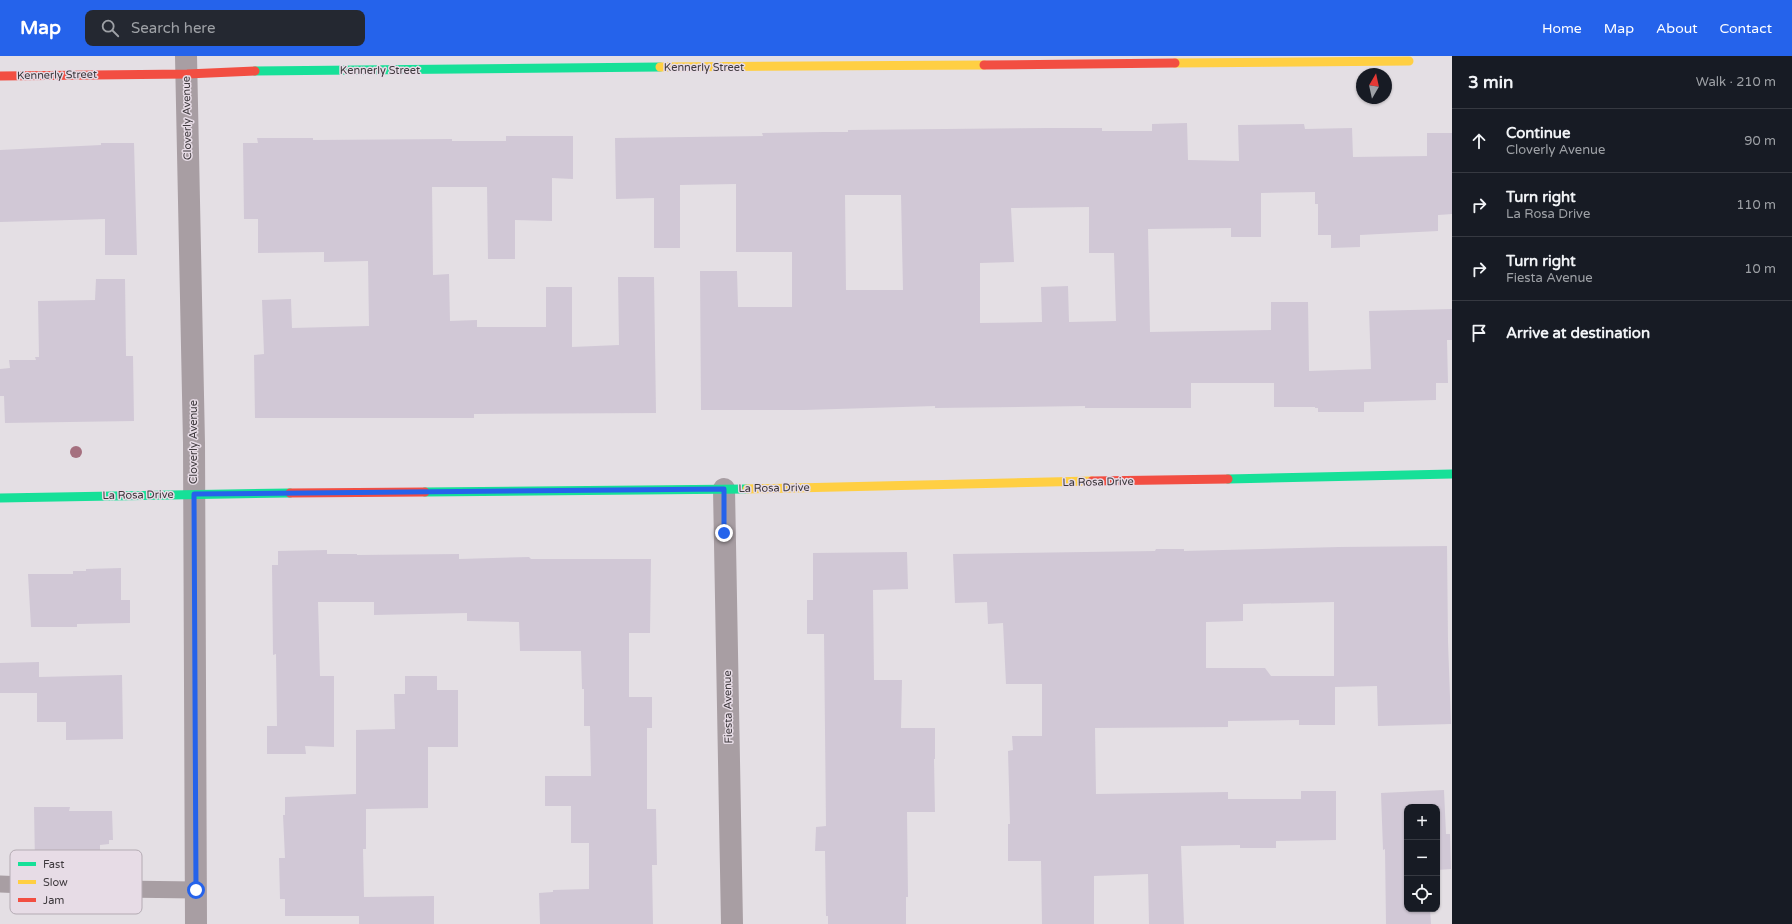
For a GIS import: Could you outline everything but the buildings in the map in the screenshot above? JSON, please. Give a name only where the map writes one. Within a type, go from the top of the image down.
[{"type":"street","name":"Kennerly Street","points":[[0,76],[186,65],[233,71],[1409,61]]},
{"type":"street","name":"Cloverly Avenue","points":[[186,65],[194,494],[196,924]]},
{"type":"street","name":"La Rosa Drive","points":[[0,498],[194,494],[724,489],[1452,474]]},
{"type":"street","name":"Fiesta Avenue","points":[[724,489],[732,924]]},
{"type":"lane","points":[[0,884],[10,884]]},
{"type":"lane","points":[[142,889],[196,890]]},
{"type":"traffic: fast","points":[[255,71],[660,67]]},
{"type":"traffic: fast","points":[[1228,479],[1452,474]]},
{"type":"traffic: fast","points":[[425,492],[747,489]]},
{"type":"traffic: fast","points":[[0,498],[290,493]]},
{"type":"traffic: slow","points":[[1175,63],[1409,61]]},
{"type":"traffic: slow","points":[[660,67],[984,65]]},
{"type":"traffic: slow","points":[[747,489],[1092,481]]},
{"type":"traffic: jam","points":[[984,65],[1175,63]]},
{"type":"traffic: jam","points":[[0,76],[187,74],[255,71]]},
{"type":"traffic: jam","points":[[1092,481],[1228,479]]},
{"type":"traffic: jam","points":[[290,493],[425,492]]},
{"type":"route","points":[[196,890],[194,494],[724,489],[724,533]]}]
